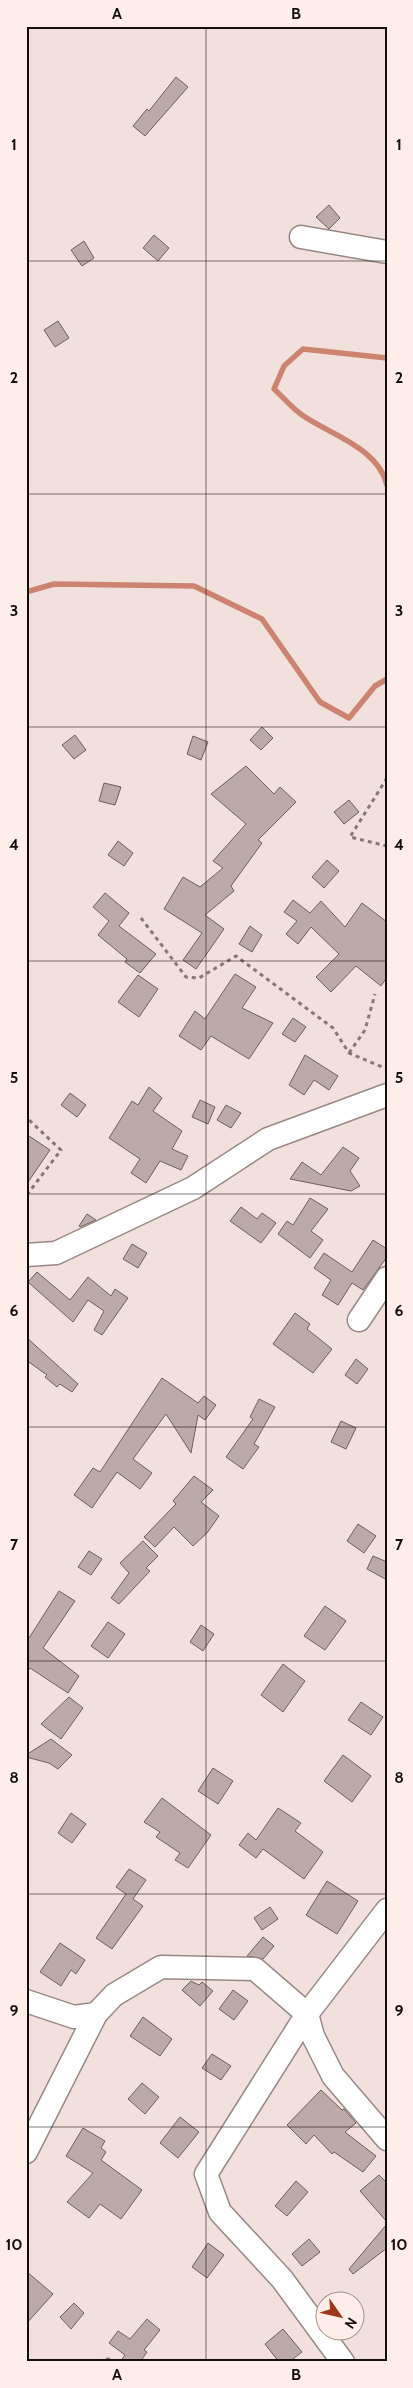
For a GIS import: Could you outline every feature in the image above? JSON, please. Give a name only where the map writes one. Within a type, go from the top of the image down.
[{"type":"street","points":[[301,237],[387,252]]},
{"type":"street","points":[[26,1255],[56,1253],[193,1188],[268,1139],[387,1095]]},
{"type":"street","points":[[359,1320],[387,1278]]},
{"type":"street","points":[[343,2362],[282,2279],[220,2212],[206,2174],[308,2014],[387,1910]]},
{"type":"street","points":[[26,2152],[96,2014],[114,1995],[160,1966],[255,1968],[308,2014],[313,2036],[333,2076],[387,2139]]},
{"type":"street","points":[[26,2001],[74,2017],[96,2014]]},
{"type":"path","points":[[387,778],[350,837],[387,846]]},
{"type":"path","points":[[141,918],[186,977],[199,978],[236,956],[333,1028],[349,1053],[387,1070]]},
{"type":"path","points":[[349,1053],[365,1030],[375,994]]},
{"type":"path","points":[[26,1113],[28,1119],[61,1150],[26,1196]]},
{"type":"path","points":[[90,2362],[108,2359],[114,2362]]},
{"type":"building","points":[[176,77],[188,87],[145,136],[133,126],[147,109],[149,111]]},
{"type":"building","points":[[329,205],[340,218],[329,229],[316,217]]},
{"type":"building","points":[[154,235],[169,248],[158,261],[143,248]]},
{"type":"building","points":[[84,241],[94,258],[82,266],[71,250]]},
{"type":"building","points":[[58,321],[69,338],[55,347],[44,330]]},
{"type":"building","points":[[262,727],[273,738],[261,750],[250,740]]},
{"type":"building","points":[[75,735],[86,750],[74,759],[62,745]]},
{"type":"building","points":[[193,736],[208,742],[201,760],[187,754]]},
{"type":"building","points":[[246,766],[274,794],[280,787],[296,802],[258,840],[262,843],[231,886],[234,891],[205,915],[224,929],[196,969],[183,960],[202,933],[164,909],[183,877],[200,887],[223,868],[213,861],[246,824],[211,794]]},
{"type":"building","points":[[104,783],[121,787],[115,805],[99,801]]},
{"type":"building","points":[[349,800],[359,812],[344,824],[334,812]]},
{"type":"building","points":[[118,841],[133,853],[124,866],[108,855]]},
{"type":"building","points":[[327,860],[339,871],[324,888],[312,877]]},
{"type":"building","points":[[105,893],[129,913],[119,926],[156,954],[140,973],[125,962],[127,959],[98,935],[109,921],[93,907]]},
{"type":"building","points":[[293,900],[310,913],[321,901],[345,927],[362,903],[387,922],[387,977],[381,986],[356,966],[331,992],[316,977],[339,954],[311,927],[298,944],[286,934],[297,921],[284,912]]},
{"type":"building","points":[[250,926],[262,935],[252,952],[239,944]]},
{"type":"building","points":[[235,974],[256,987],[242,1008],[273,1023],[249,1059],[211,1036],[201,1050],[179,1036],[195,1011],[205,1019]]},
{"type":"building","points":[[138,975],[158,989],[139,1017],[118,1002]]},
{"type":"building","points":[[293,1018],[306,1027],[295,1042],[282,1034]]},
{"type":"building","points":[[305,1055],[338,1076],[329,1090],[314,1080],[304,1095],[289,1085]]},
{"type":"building","points":[[149,1087],[162,1098],[153,1111],[182,1131],[172,1149],[188,1156],[181,1170],[160,1161],[146,1183],[131,1173],[140,1159],[109,1138],[132,1101],[138,1105]]},
{"type":"building","points":[[70,1093],[86,1105],[77,1117],[61,1105]]},
{"type":"building","points":[[200,1100],[215,1107],[208,1124],[192,1117]]},
{"type":"building","points":[[226,1105],[241,1113],[231,1128],[217,1120]]},
{"type":"building","points":[[26,1134],[50,1150],[26,1185]]},
{"type":"building","points":[[343,1147],[359,1158],[350,1171],[360,1186],[351,1191],[290,1179],[302,1162],[321,1175]]},
{"type":"building","points":[[310,1198],[328,1209],[311,1231],[323,1240],[310,1258],[278,1234],[287,1221],[293,1225]]},
{"type":"building","points":[[241,1207],[257,1219],[262,1213],[276,1223],[261,1243],[230,1221]]},
{"type":"building","points":[[87,1214],[96,1220],[80,1227],[79,1226]]},
{"type":"building","points":[[373,1240],[387,1249],[387,1257],[363,1290],[352,1283],[338,1305],[322,1295],[331,1280],[314,1268],[324,1253],[352,1272]]},
{"type":"building","points":[[132,1244],[147,1253],[138,1268],[123,1259]]},
{"type":"building","points":[[37,1272],[70,1300],[88,1277],[111,1296],[115,1289],[128,1298],[102,1335],[94,1330],[104,1311],[88,1300],[73,1322],[28,1282]]},
{"type":"building","points":[[295,1313],[310,1324],[307,1329],[332,1349],[313,1373],[273,1344]]},
{"type":"building","points":[[26,1337],[78,1384],[72,1392],[60,1384],[57,1387],[45,1377],[47,1375],[26,1360]]},
{"type":"building","points":[[356,1359],[368,1369],[357,1384],[345,1375]]},
{"type":"building","points":[[162,1378],[198,1403],[204,1396],[216,1405],[205,1420],[198,1415],[191,1453],[166,1414],[133,1459],[152,1473],[140,1489],[117,1472],[92,1508],[74,1495],[93,1468],[100,1472]]},
{"type":"building","points":[[259,1399],[275,1407],[254,1444],[259,1447],[243,1469],[226,1457],[253,1419],[250,1417]]},
{"type":"building","points":[[341,1421],[356,1428],[346,1449],[331,1442]]},
{"type":"building","points":[[194,1476],[213,1490],[201,1502],[219,1516],[207,1533],[193,1546],[174,1527],[155,1547],[144,1537],[176,1504],[173,1501]]},
{"type":"building","points":[[358,1524],[376,1536],[364,1553],[347,1541]]},
{"type":"building","points":[[143,1541],[158,1556],[146,1568],[150,1571],[119,1604],[111,1598],[129,1573],[120,1563]]},
{"type":"building","points":[[89,1551],[102,1559],[91,1575],[78,1567]]},
{"type":"building","points":[[373,1556],[387,1562],[387,1580],[367,1569]]},
{"type":"building","points":[[59,1591],[75,1601],[43,1648],[79,1676],[68,1693],[30,1668],[26,1674],[26,1636],[29,1638]]},
{"type":"building","points":[[325,1606],[346,1621],[325,1650],[304,1636]]},
{"type":"building","points":[[108,1622],[125,1634],[108,1658],[91,1646]]},
{"type":"building","points":[[201,1625],[214,1634],[203,1651],[190,1642]]},
{"type":"building","points":[[283,1664],[305,1681],[283,1712],[261,1695]]},
{"type":"building","points":[[69,1697],[83,1708],[61,1739],[41,1724]]},
{"type":"building","points":[[361,1702],[383,1717],[371,1735],[348,1720]]},
{"type":"building","points":[[51,1739],[72,1755],[58,1769],[49,1763],[26,1757],[26,1755]]},
{"type":"building","points":[[343,1755],[371,1776],[352,1802],[324,1781]]},
{"type":"building","points":[[213,1768],[233,1781],[218,1804],[198,1791]]},
{"type":"building","points":[[162,1798],[211,1835],[188,1868],[175,1860],[180,1853],[156,1837],[160,1832],[144,1822]]},
{"type":"building","points":[[278,1808],[301,1823],[295,1831],[323,1852],[304,1879],[263,1849],[256,1858],[239,1845],[248,1833],[256,1840]]},
{"type":"building","points":[[71,1813],[86,1824],[72,1843],[58,1833]]},
{"type":"building","points":[[129,1869],[146,1880],[133,1899],[143,1906],[112,1949],[96,1938],[126,1894],[116,1887]]},
{"type":"building","points":[[327,1881],[358,1901],[337,1934],[306,1915]]},
{"type":"building","points":[[270,1907],[278,1919],[262,1930],[254,1918]]},
{"type":"building","points":[[263,1937],[274,1946],[263,1959],[247,1956]]},
{"type":"building","points":[[60,1943],[85,1960],[76,1974],[71,1970],[61,1986],[40,1972]]},
{"type":"building","points":[[191,1981],[199,1985],[202,1982],[213,1991],[200,2006],[182,1990]]},
{"type":"building","points":[[233,1990],[248,2001],[234,2020],[219,2009]]},
{"type":"building","points":[[143,2017],[172,2039],[160,2056],[130,2036]]},
{"type":"building","points":[[212,2054],[231,2066],[221,2080],[202,2068]]},
{"type":"building","points":[[142,2083],[159,2097],[145,2114],[128,2099]]},
{"type":"building","points":[[321,2090],[342,2110],[344,2109],[356,2123],[345,2132],[376,2156],[363,2172],[334,2152],[332,2154],[314,2135],[306,2144],[287,2125]]},
{"type":"building","points":[[180,2117],[199,2132],[178,2158],[160,2143]]},
{"type":"building","points":[[83,2128],[105,2141],[101,2148],[106,2152],[101,2160],[142,2190],[121,2219],[100,2204],[89,2218],[67,2202],[93,2173],[66,2156]]},
{"type":"building","points":[[379,2175],[387,2183],[387,2222],[360,2191]]},
{"type":"building","points":[[296,2181],[308,2192],[287,2216],[275,2206]]},
{"type":"building","points":[[387,2224],[387,2248],[353,2274],[349,2269]]},
{"type":"building","points":[[309,2239],[320,2252],[302,2266],[292,2254]]},
{"type":"building","points":[[208,2243],[224,2255],[207,2278],[192,2267]]},
{"type":"building","points":[[26,2271],[53,2294],[26,2324]]},
{"type":"building","points":[[74,2303],[84,2313],[71,2329],[60,2317]]},
{"type":"building","points":[[147,2319],[160,2330],[144,2350],[147,2352],[140,2362],[120,2362],[125,2355],[109,2343],[118,2331],[130,2339]]},
{"type":"building","points":[[283,2329],[302,2352],[289,2362],[279,2362],[265,2344]]},
{"type":"waterway","points":[[387,358],[303,349],[284,366],[274,389],[302,415],[364,452],[382,472],[387,485]]},
{"type":"waterway","points":[[26,592],[54,584],[194,586],[262,619],[320,702],[349,718],[375,686],[387,679]]}]
